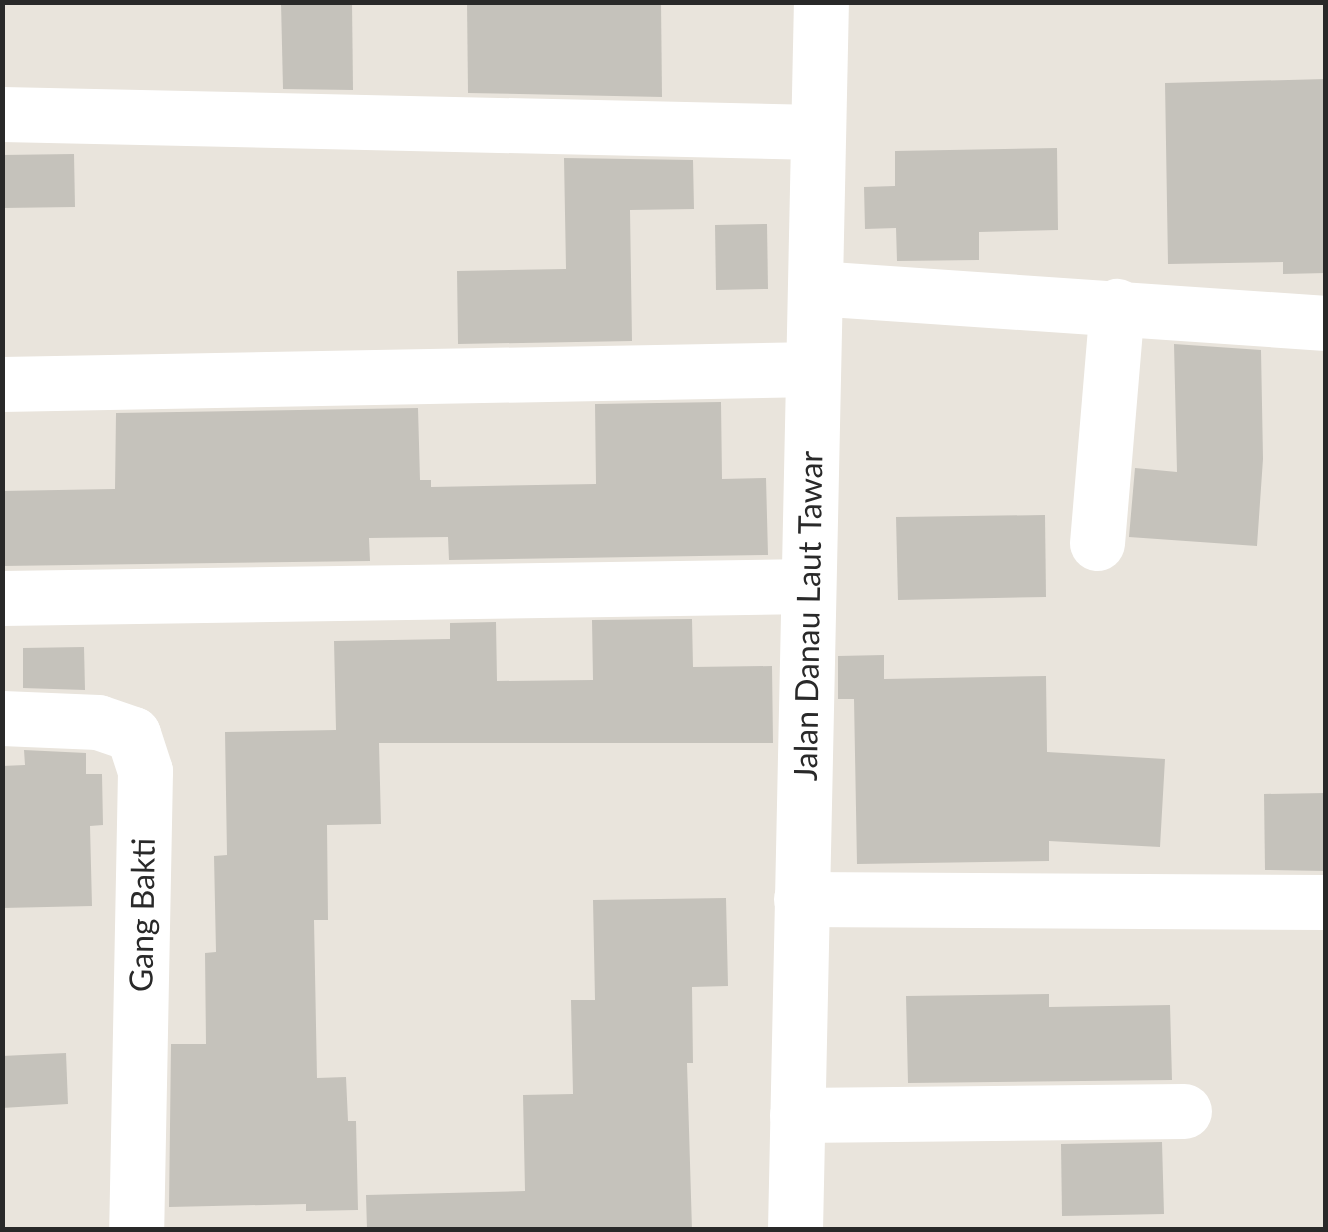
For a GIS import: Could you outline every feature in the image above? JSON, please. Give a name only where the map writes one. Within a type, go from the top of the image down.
[{"type":"street","name":"Jalan Danau Laut Tawar","points":[[794,1230],[821,2]]},
{"type":"street","points":[[2,114],[818,132]]},
{"type":"street","points":[[815,288],[1326,322]]},
{"type":"street","points":[[1097,543],[1116,306]]},
{"type":"street","points":[[2,384],[814,369]]},
{"type":"street","points":[[2,598],[808,586]]},
{"type":"street","name":"Gang Bakti","points":[[2,718],[98,722],[133,734],[145,771],[136,1230]]},
{"type":"street","points":[[802,899],[1326,902]]},
{"type":"street","points":[[797,1115],[1184,1111]]},
{"type":"building","points":[[281,2],[352,2],[353,90],[283,89]]},
{"type":"building","points":[[467,2],[661,2],[662,97],[468,93]]},
{"type":"building","points":[[1326,79],[1326,273],[1283,274],[1283,262],[1168,264],[1165,83]]},
{"type":"building","points":[[1057,148],[1058,230],[979,232],[979,260],[897,261],[896,228],[865,229],[864,187],[895,186],[895,151]]},
{"type":"building","points":[[74,154],[75,207],[2,208],[2,155]]},
{"type":"building","points":[[564,158],[693,160],[694,209],[630,210],[632,341],[458,344],[457,271],[566,269]]},
{"type":"building","points":[[767,224],[768,289],[716,290],[715,225]]},
{"type":"building","points":[[1174,344],[1261,350],[1263,459],[1257,546],[1129,537],[1135,468],[1177,472]]},
{"type":"building","points":[[721,402],[722,479],[766,478],[768,555],[449,560],[448,537],[369,538],[370,561],[2,566],[2,491],[115,489],[116,413],[418,408],[420,480],[431,480],[431,487],[596,484],[595,404]]},
{"type":"building","points":[[1045,515],[1046,597],[898,600],[896,517]]},
{"type":"building","points":[[692,619],[693,667],[772,666],[773,743],[379,743],[381,824],[327,825],[328,920],[314,920],[317,1078],[346,1077],[348,1121],[356,1121],[358,1210],[306,1211],[306,1204],[169,1207],[171,1044],[206,1044],[205,953],[216,952],[214,856],[227,855],[225,732],[336,730],[334,641],[450,639],[450,623],[496,622],[497,681],[593,680],[592,620]]},
{"type":"building","points":[[84,647],[85,690],[23,688],[23,648]]},
{"type":"building","points":[[884,655],[884,679],[1046,676],[1047,752],[1165,759],[1160,847],[1049,841],[1049,861],[857,864],[854,699],[838,699],[838,656]]},
{"type":"building","points":[[24,750],[86,753],[86,774],[102,774],[103,825],[90,826],[92,906],[2,908],[2,766],[25,765]]},
{"type":"building","points":[[1326,793],[1326,871],[1265,870],[1264,794]]},
{"type":"building","points":[[726,898],[728,986],[692,987],[693,1063],[687,1063],[692,1230],[367,1230],[366,1195],[525,1191],[523,1095],[573,1094],[571,1000],[595,1000],[593,900]]},
{"type":"building","points":[[1049,994],[1049,1007],[1170,1005],[1172,1080],[908,1083],[906,996]]},
{"type":"building","points":[[66,1053],[68,1104],[2,1108],[2,1056]]},
{"type":"building","points":[[1162,1142],[1164,1214],[1062,1216],[1061,1144]]}]
